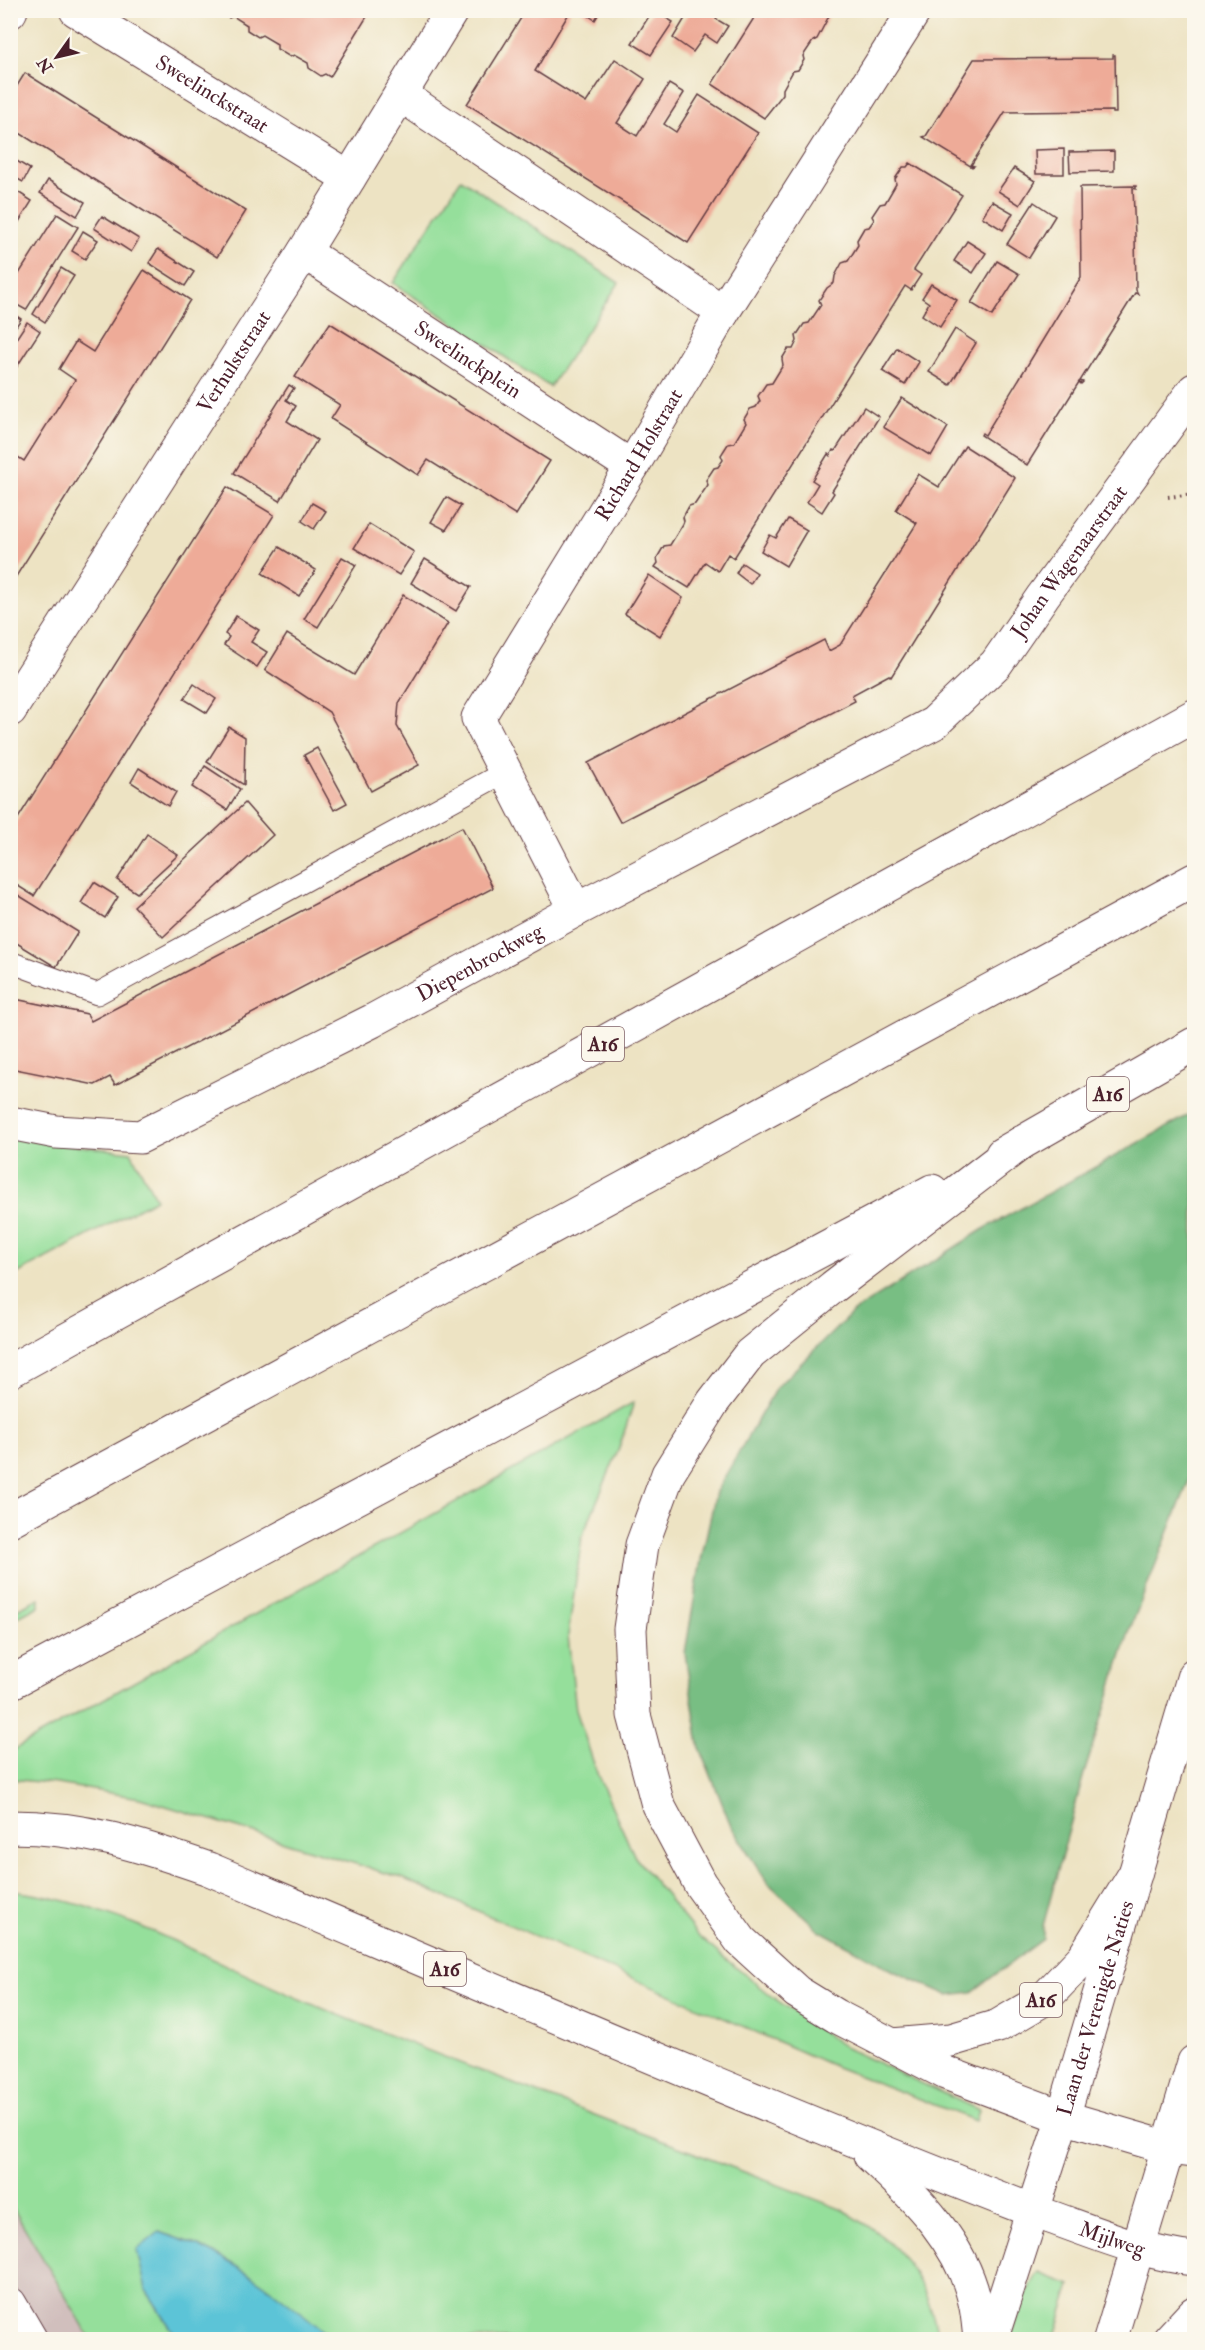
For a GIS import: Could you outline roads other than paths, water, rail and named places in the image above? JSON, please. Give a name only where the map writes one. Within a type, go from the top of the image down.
[{"type":"main road","name":"Sweelinckstraat","points":[[75,10],[349,178]]},
{"type":"main road","name":"Verhulststraat","points":[[10,710],[304,252],[452,10]]},
{"type":"main road","name":"Richard Holstraat","points":[[576,910],[478,718],[723,312],[915,10]]},
{"type":"main road","points":[[401,95],[723,312]]},
{"type":"main road","name":"Sweelinckplein","points":[[304,252],[632,466]]},
{"type":"main road","name":"Johan Wagenaarstraat","points":[[934,723],[996,664],[1194,390]]},
{"type":"main road","name":"A16","points":[[10,1371],[1194,716]]},
{"type":"main road","name":"Diepenbrockweg","points":[[10,1123],[56,1132],[140,1137],[372,1021],[576,910],[934,723]]},
{"type":"main road","points":[[10,1520],[1194,880]]},
{"type":"main road","name":"A16","points":[[10,1683],[1021,1143],[1194,1044]]},
{"type":"main road","name":"A16","points":[[1021,1143],[833,1287],[750,1354],[712,1402],[668,1474],[642,1545],[630,1629],[634,1715],[658,1804],[700,1884],[741,1941],[797,1992],[836,2016],[955,2077],[1063,2117]]},
{"type":"main road","name":"Laan der Verenigde Naties","points":[[991,2340],[1063,2117],[1194,1675]]},
{"type":"main road","name":"A16","points":[[10,1827],[89,1833],[147,1847],[209,1869],[853,2139],[1033,2211]]},
{"type":"main road","name":"A16","points":[[892,2045],[951,2040],[998,2026],[1044,1999],[1084,1957],[1135,1874]]},
{"type":"main road","points":[[1110,2340],[1140,2247],[1181,2150],[1194,2062]]},
{"type":"main road","points":[[1063,2117],[1181,2150]]},
{"type":"main road","name":"A16","points":[[853,2139],[908,2190],[934,2222],[960,2262],[976,2306],[980,2340]]},
{"type":"main road","name":"Mijlweg","points":[[1033,2211],[1176,2258],[1194,2259]]},
{"type":"main road","points":[[10,2304],[31,2340]]},
{"type":"main road","points":[[1169,2340],[1194,2313]]},
{"type":"lane","points":[[10,962],[97,994],[505,772]]},
{"type":"water","points":[[159,2232],[198,2246],[252,2276],[333,2339],[178,2339],[146,2290],[137,2250]]}]
